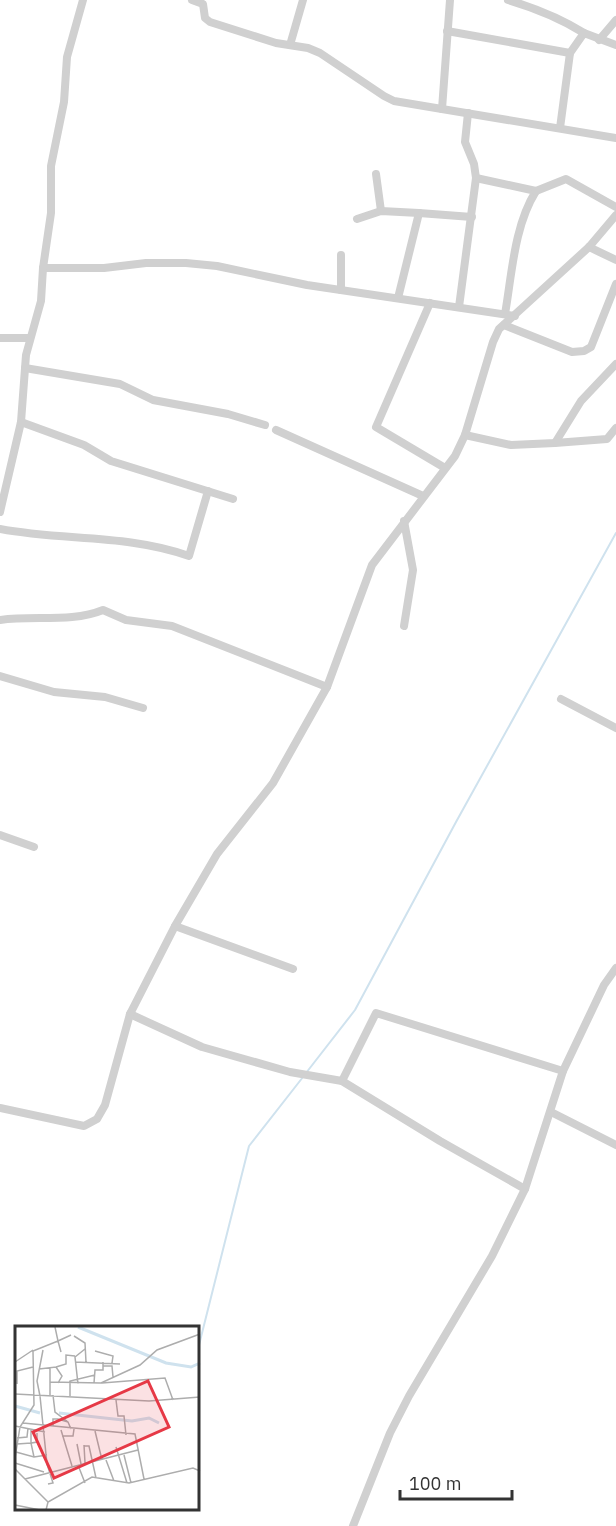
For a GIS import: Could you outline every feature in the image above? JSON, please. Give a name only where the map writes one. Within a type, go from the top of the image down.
[{"type":"street","points":[[0,512],[21,422],[30,338],[41,301],[51,213],[52,158],[63,108],[67,57],[83,0]]},
{"type":"street","points":[[192,0],[202,4],[205,18],[210,22],[276,43],[320,52],[394,101],[616,138]]},
{"type":"street","points":[[291,45],[303,0]]},
{"type":"street","points":[[441,109],[450,0]]},
{"type":"street","points":[[508,0],[539,9],[584,33],[616,45]]},
{"type":"street","points":[[599,40],[616,20]]},
{"type":"street","points":[[447,31],[570,53]]},
{"type":"street","points":[[560,128],[570,53],[584,33]]},
{"type":"street","points":[[459,307],[476,178],[474,164],[465,142],[468,113]]},
{"type":"street","points":[[376,174],[381,211]]},
{"type":"street","points":[[476,178],[536,191],[566,179],[616,207]]},
{"type":"street","points":[[505,314],[519,232],[528,204],[536,191]]},
{"type":"street","points":[[357,219],[381,211],[472,217]]},
{"type":"street","points":[[398,298],[419,213]]},
{"type":"street","points":[[0,1108],[84,1126],[97,1119],[105,1106],[130,1014],[175,926],[217,854],[273,783],[327,687],[372,565],[455,456],[465,435],[499,329],[590,248],[616,215]]},
{"type":"street","points":[[590,248],[616,260]]},
{"type":"street","points":[[341,255],[341,290]]},
{"type":"street","points":[[43,268],[104,268],[146,263],[217,266],[307,285],[515,316]]},
{"type":"street","points":[[504,325],[572,352],[584,351],[591,347],[616,284]]},
{"type":"street","points":[[429,303],[376,427],[446,468]]},
{"type":"street","points":[[0,338],[30,338]]},
{"type":"street","points":[[555,443],[581,400],[616,364]]},
{"type":"street","points":[[25,368],[120,384],[153,400],[228,414],[265,425]]},
{"type":"street","points":[[21,422],[84,446],[111,461],[233,498]]},
{"type":"street","points":[[465,435],[511,445],[555,443],[607,439],[616,428]]},
{"type":"street","points":[[276,430],[423,496]]},
{"type":"street","points":[[0,529],[30,535],[116,540],[167,548],[189,556],[208,491]]},
{"type":"street","points":[[404,521],[413,570],[404,626]]},
{"type":"street","points":[[0,620],[18,617],[79,617],[89,616],[103,610],[126,620],[172,626],[327,687]]},
{"type":"street","points":[[0,676],[54,692],[105,697],[143,708]]},
{"type":"street","points":[[561,699],[616,728]]},
{"type":"street","points":[[0,835],[34,847]]},
{"type":"street","points":[[175,926],[293,969]]},
{"type":"street","points":[[353,1526],[409,1396],[492,1256],[525,1189],[563,1071],[604,985],[616,968]]},
{"type":"street","points":[[342,1081],[376,1013],[563,1071]]},
{"type":"street","points":[[130,1014],[202,1047],[290,1072],[342,1081],[440,1141],[525,1189]]},
{"type":"street","points":[[551,1112],[616,1145]]},
{"type":"waterway","points":[[306,1073],[355,1010],[616,533]]},
{"type":"waterway","points":[[200,1341],[249,1146],[303,1077]]}]
